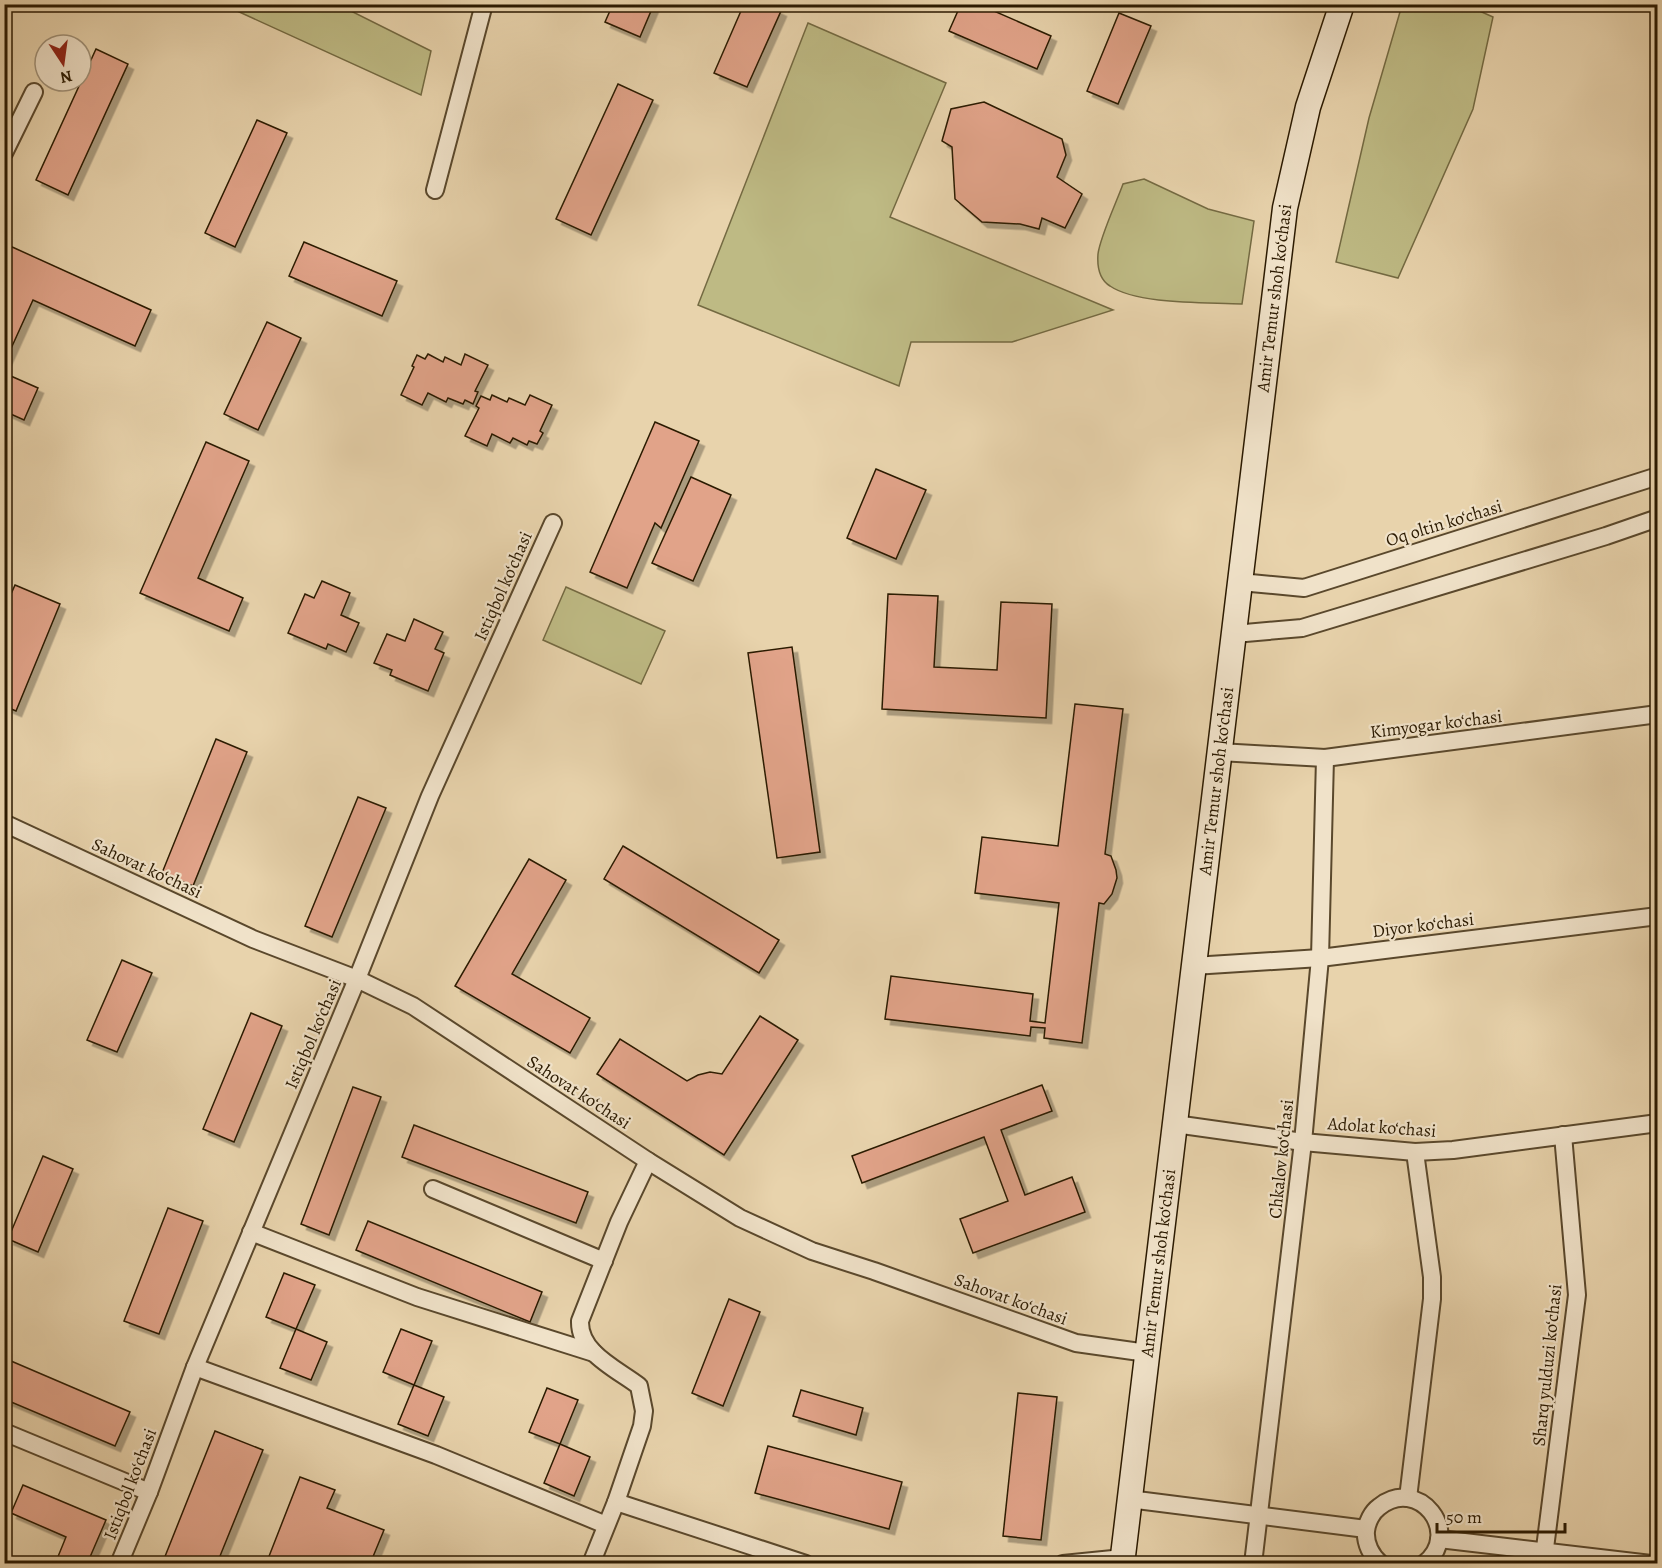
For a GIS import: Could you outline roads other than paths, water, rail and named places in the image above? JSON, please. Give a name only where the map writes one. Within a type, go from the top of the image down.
[{"type":"main road","name":"Amir Temur shoh ko‘chasi","points":[[1122,1561],[1285,208],[1308,107],[1342,4]]},
{"type":"street","points":[[435,190],[484,4]]},
{"type":"street","points":[[4,153],[34,93]]},
{"type":"street","name":"Oq oltin ko‘chasi","points":[[1240,582],[1304,588],[1658,476]]},
{"type":"street","points":[[1234,634],[1302,628],[1606,536],[1658,518]]},
{"type":"street","name":"Istiqbol ko‘chasi","points":[[119,1563],[149,1492],[195,1367],[357,979],[430,796],[553,523]]},
{"type":"street","name":"Kimyogar ko‘chasi","points":[[1219,752],[1325,758],[1658,714]]},
{"type":"street","name":"Chkalov ko‘chasi","points":[[1253,1563],[1303,1142],[1320,958],[1325,758]]},
{"type":"street","name":"Sahovat ko‘chasi","points":[[4,823],[253,939],[357,979],[413,1006],[648,1161],[740,1218],[812,1251],[1076,1343],[1147,1353]]},
{"type":"street","name":"Diyor ko‘chasi","points":[[1193,966],[1320,958],[1658,916]]},
{"type":"street","name":"Adolat ko‘chasi","points":[[1175,1124],[1303,1142],[1415,1152],[1453,1150],[1658,1123]]},
{"type":"street","name":"Sharq yulduzi ko‘chasi","points":[[1544,1557],[1577,1295],[1563,1135]]},
{"type":"street","points":[[1408,1498],[1432,1299],[1432,1277],[1415,1152]]},
{"type":"street","points":[[591,1563],[616,1502],[642,1426],[644,1411],[639,1386],[594,1353],[583,1338],[580,1321],[619,1222],[648,1161]]},
{"type":"street","points":[[434,1189],[604,1261]]},
{"type":"street","points":[[251,1232],[417,1297],[594,1353]]},
{"type":"street","points":[[195,1367],[436,1455],[606,1525]]},
{"type":"street","points":[[4,1432],[149,1492]]},
{"type":"street","points":[[1382,1563],[1370,1551],[1366,1529],[1377,1509],[1397,1498],[1419,1501],[1436,1517],[1439,1539],[1436,1550],[1424,1563]]},
{"type":"street","points":[[1129,1499],[1366,1529]]},
{"type":"street","points":[[616,1502],[806,1563]]},
{"type":"street","points":[[1439,1539],[1544,1557],[1651,1563]]},
{"type":"street","points":[[1063,1563],[1122,1561]]}]
